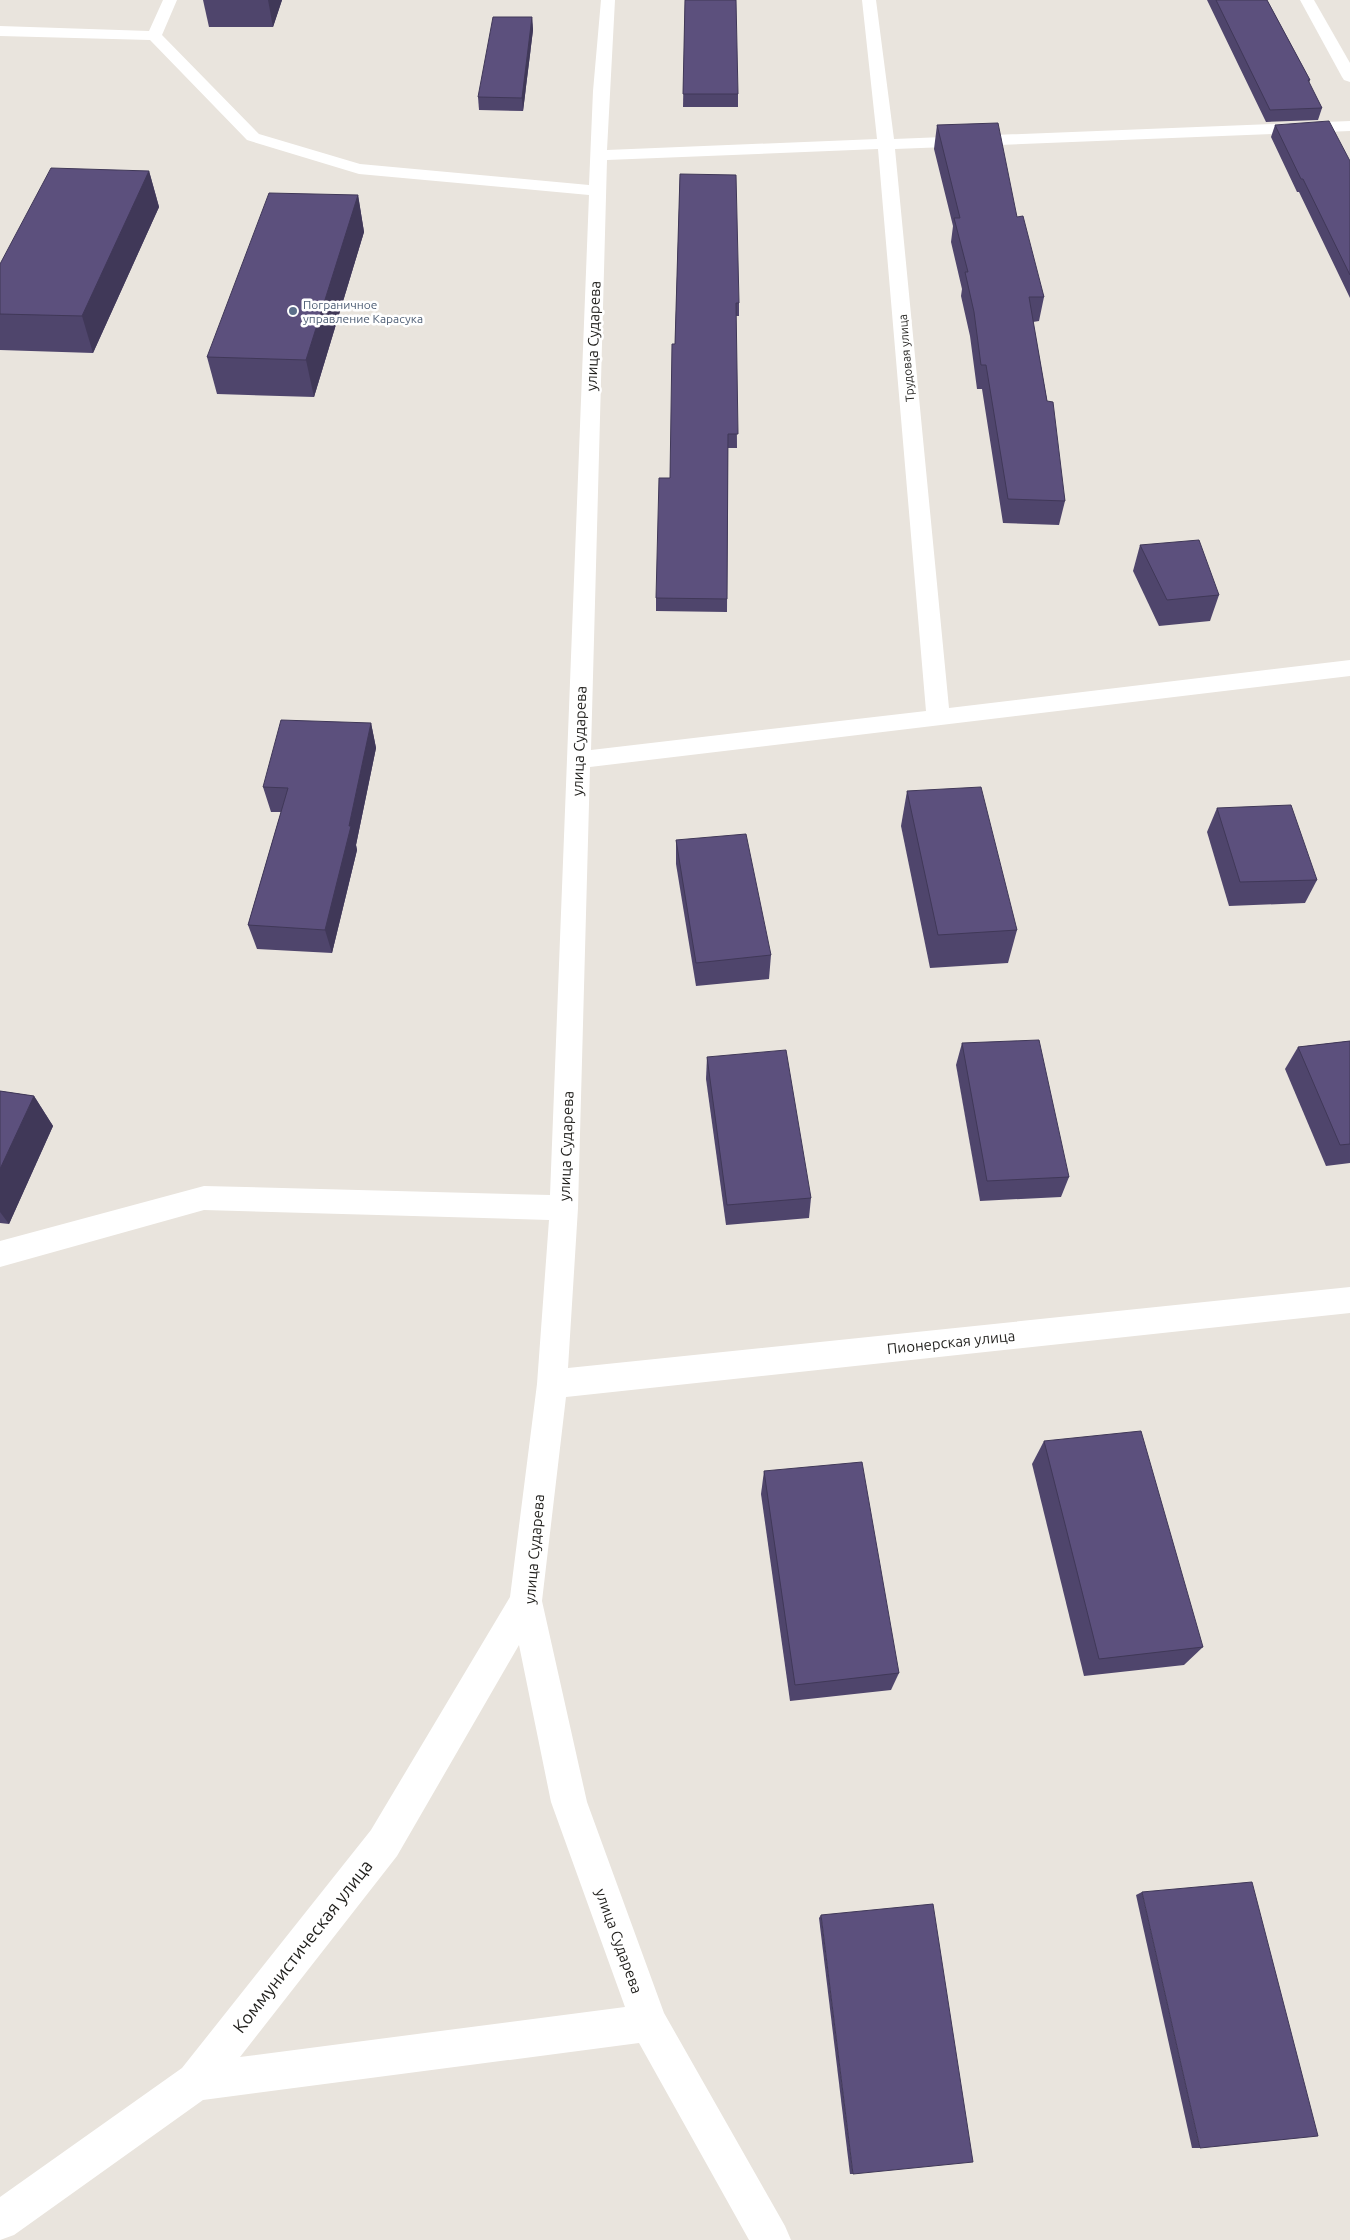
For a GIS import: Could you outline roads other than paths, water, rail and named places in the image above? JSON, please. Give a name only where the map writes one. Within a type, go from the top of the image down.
[{"type":"street","points":[[154,36],[170,0]]},
{"type":"street","name":"улица Сударева","points":[[608,0],[601,91],[564,1208],[552,1384],[526,1601],[569,1802],[649,2022],[771,2240]]},
{"type":"street","name":"Трудовая улица","points":[[869,0],[886,144],[938,717]]},
{"type":"street","points":[[1307,0],[1350,77]]},
{"type":"street","points":[[0,31],[154,36],[253,137],[359,169],[598,191]]},
{"type":"street","points":[[599,155],[1350,126]]},
{"type":"street","points":[[579,760],[1350,668]]},
{"type":"street","points":[[0,1254],[204,1198],[564,1208]]},
{"type":"street","name":"Пионерская улица","points":[[552,1384],[1350,1300]]},
{"type":"street","name":"Коммунистическая улица","points":[[0,2221],[196,2082],[384,1844],[526,1601]]},
{"type":"street","points":[[196,2082],[649,2022]]},
{"type":"place","name":"Пограничное управление Карасука","points":[[293,311]]}]
